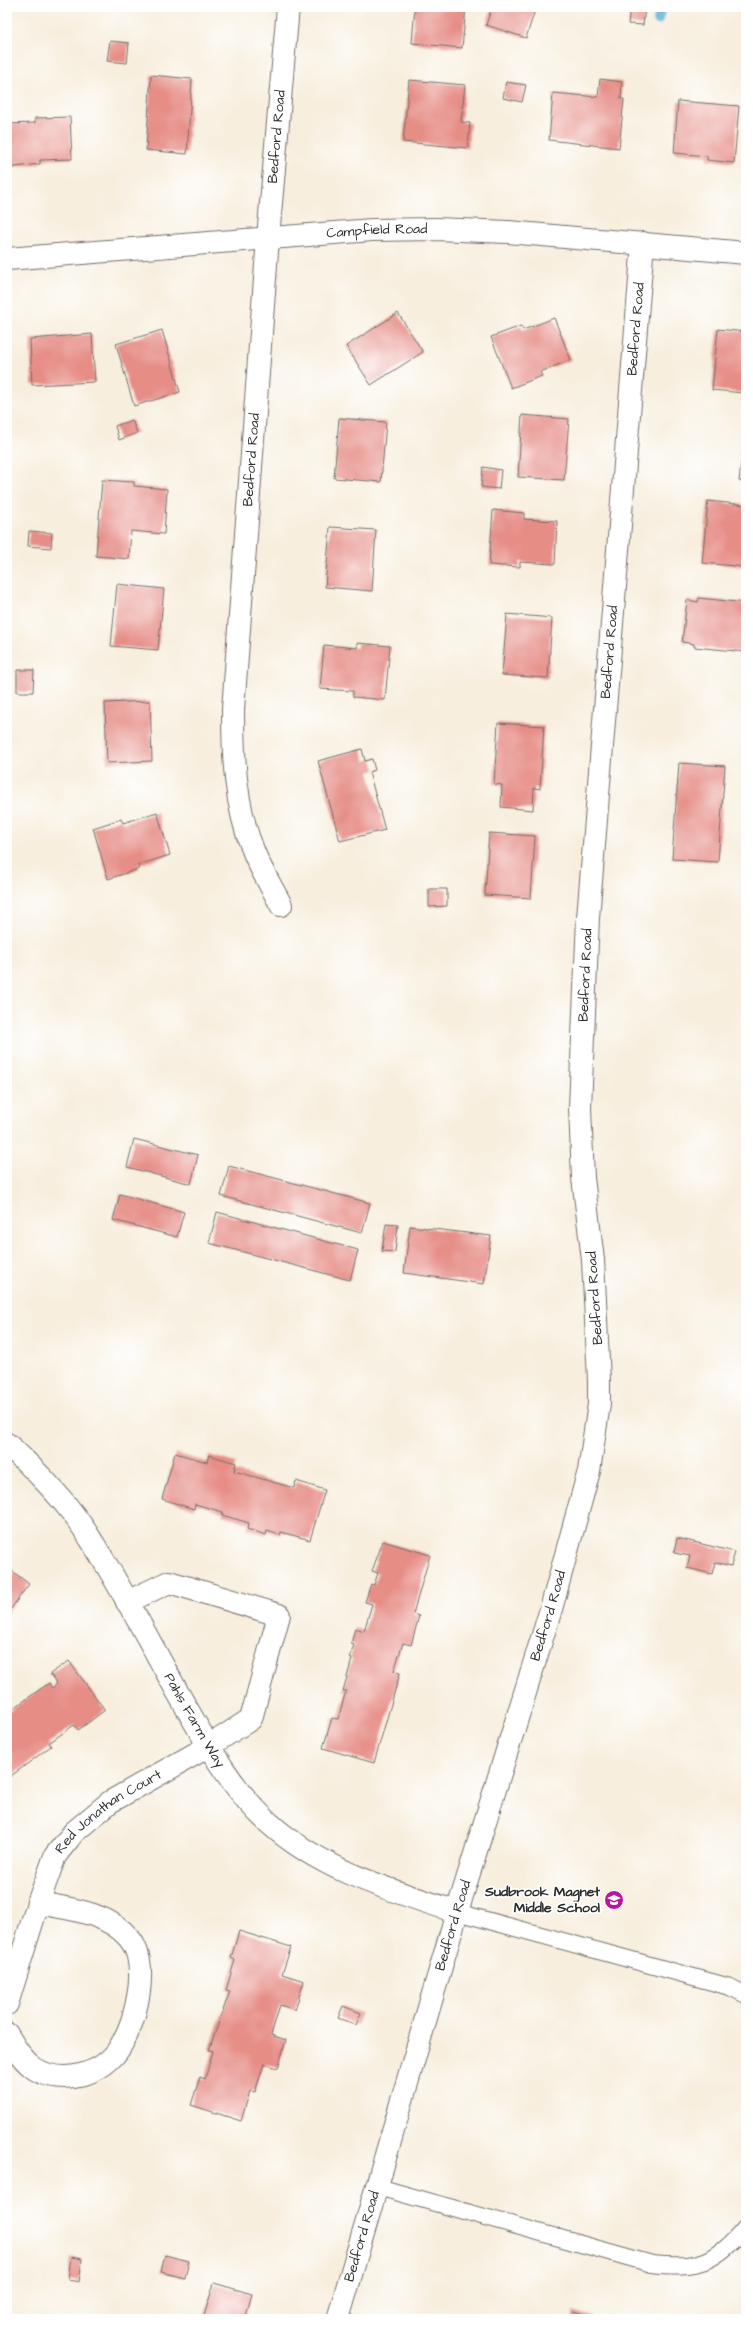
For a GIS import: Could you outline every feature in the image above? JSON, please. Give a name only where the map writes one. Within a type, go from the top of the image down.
[{"type":"street","name":"Bedford Road","points":[[281,905],[253,850],[241,808],[233,762],[233,710],[268,238],[288,7]]},
{"type":"street","name":"Campfield Road","points":[[7,259],[372,230],[436,229],[508,232],[643,242],[746,253]]},
{"type":"street","name":"Bedford Road","points":[[338,2319],[378,2187],[457,1912],[551,1609],[589,1471],[599,1404],[598,1334],[593,1260],[583,1178],[580,1116],[583,1023],[588,918],[643,242]]},
{"type":"street","name":"Pahls Farm Way","points":[[7,1444],[65,1504],[93,1542],[209,1746],[233,1782],[269,1823],[315,1856],[366,1882],[457,1912]]},
{"type":"street","name":"Red Jonathan Court","points":[[7,2004],[38,1903],[55,1856],[74,1832],[110,1802],[209,1746],[251,1719],[279,1615],[169,1582],[127,1602]]},
{"type":"street","points":[[7,2034],[19,2054],[35,2069],[55,2077],[81,2075],[103,2066],[120,2048],[134,2014],[140,1984],[140,1958],[130,1938],[114,1925],[88,1912],[38,1903]]},
{"type":"lane","points":[[457,1912],[730,1987],[746,1995]]},
{"type":"lane","points":[[378,2187],[652,2264],[680,2267],[710,2260],[734,2241],[746,2227]]},
{"type":"building","points":[[415,7],[466,7],[462,48],[412,43]]},
{"type":"building","points":[[492,7],[536,7],[526,38],[486,25]]},
{"type":"building","points":[[630,7],[645,7],[643,25],[628,24]]},
{"type":"building","points":[[110,41],[129,43],[127,63],[107,61]]},
{"type":"building","points":[[151,75],[192,79],[187,154],[146,150]]},
{"type":"building","points":[[600,79],[622,82],[621,99],[624,99],[619,148],[549,140],[553,93],[598,97]]},
{"type":"building","points":[[409,80],[465,85],[461,122],[470,123],[468,148],[403,142]]},
{"type":"building","points":[[506,82],[526,85],[522,102],[503,98]]},
{"type":"building","points":[[678,101],[739,106],[734,163],[707,160],[707,156],[674,153]]},
{"type":"building","points":[[70,117],[72,159],[40,160],[40,164],[7,168],[7,124],[35,123],[35,118]]},
{"type":"building","points":[[398,313],[423,352],[371,385],[346,346]]},
{"type":"building","points":[[554,318],[571,360],[540,372],[542,376],[511,388],[491,337],[521,326],[523,330]]},
{"type":"building","points":[[718,329],[746,332],[744,393],[712,390]]},
{"type":"building","points":[[162,330],[180,392],[134,406],[116,344]]},
{"type":"building","points":[[92,334],[95,382],[32,385],[30,339]]},
{"type":"building","points":[[522,415],[569,419],[564,480],[518,477]]},
{"type":"building","points":[[339,418],[386,422],[381,482],[334,478]]},
{"type":"building","points":[[132,420],[137,433],[119,440],[115,426]]},
{"type":"building","points":[[743,446],[746,446],[746,482],[739,481]]},
{"type":"building","points":[[483,467],[501,470],[499,489],[481,487]]},
{"type":"building","points":[[102,480],[134,482],[134,486],[167,489],[164,534],[131,531],[129,559],[96,556]]},
{"type":"building","points":[[708,501],[746,505],[746,567],[702,563]]},
{"type":"building","points":[[493,510],[524,513],[524,519],[557,521],[555,564],[520,562],[520,567],[489,565]]},
{"type":"building","points":[[330,527],[376,530],[372,591],[325,587]]},
{"type":"building","points":[[29,531],[52,533],[51,548],[28,546]]},
{"type":"building","points":[[117,584],[164,589],[158,650],[111,646]]},
{"type":"building","points":[[699,598],[746,603],[746,652],[694,647],[694,644],[682,642],[687,600],[698,602]]},
{"type":"building","points":[[507,614],[552,618],[548,678],[502,675]]},
{"type":"building","points":[[357,643],[390,646],[385,700],[353,697],[353,691],[320,689],[324,645],[357,648]]},
{"type":"building","points":[[17,670],[34,670],[33,692],[17,692]]},
{"type":"building","points":[[150,701],[152,761],[107,763],[105,703]]},
{"type":"building","points":[[498,723],[544,726],[540,789],[534,788],[533,810],[501,807],[502,785],[494,784]]},
{"type":"building","points":[[362,749],[365,761],[372,759],[375,770],[369,772],[385,830],[340,841],[318,761]]},
{"type":"building","points":[[679,763],[725,766],[718,862],[672,859]]},
{"type":"building","points":[[157,812],[170,855],[138,865],[139,869],[108,879],[93,828],[121,819],[123,823]]},
{"type":"building","points":[[489,833],[535,836],[531,898],[485,895]]},
{"type":"building","points":[[429,889],[447,889],[447,906],[429,907]]},
{"type":"building","points":[[134,1139],[198,1155],[191,1184],[127,1167]]},
{"type":"building","points":[[229,1166],[370,1203],[362,1233],[221,1196]]},
{"type":"building","points":[[120,1194],[184,1212],[177,1237],[113,1220]]},
{"type":"building","points":[[217,1212],[358,1250],[350,1280],[209,1243]]},
{"type":"building","points":[[386,1224],[398,1225],[395,1252],[382,1251]]},
{"type":"building","points":[[410,1226],[491,1236],[484,1284],[404,1273]]},
{"type":"building","points":[[175,1453],[207,1462],[209,1455],[236,1463],[234,1471],[294,1488],[296,1481],[325,1490],[310,1540],[281,1532],[280,1535],[267,1531],[266,1535],[247,1529],[249,1523],[222,1515],[223,1512],[195,1504],[194,1509],[162,1499]]},
{"type":"building","points":[[677,1538],[735,1552],[731,1566],[715,1562],[712,1574],[687,1568],[690,1556],[674,1553]]},
{"type":"building","points":[[383,1541],[430,1555],[413,1614],[419,1616],[411,1645],[403,1643],[394,1671],[400,1673],[374,1763],[323,1748],[332,1718],[338,1719],[346,1691],[343,1691],[352,1659],[350,1658],[354,1645],[351,1644],[355,1628],[364,1631],[372,1604],[365,1602],[371,1584],[374,1585],[378,1573],[372,1571]]},
{"type":"building","points":[[7,1567],[29,1584],[7,1614]]},
{"type":"building","points":[[69,1661],[105,1710],[78,1730],[74,1725],[49,1743],[51,1746],[7,1779],[7,1713],[49,1683],[52,1688],[57,1684],[50,1674]]},
{"type":"building","points":[[239,1931],[291,1947],[282,1974],[304,1981],[295,2010],[280,2005],[271,2035],[286,2040],[278,2068],[264,2064],[255,2092],[250,2091],[241,2121],[191,2105],[200,2077],[205,2079],[213,2051],[209,2050],[230,1991],[226,1990],[235,1960],[231,1958]]},
{"type":"building","points":[[343,2006],[361,2013],[356,2025],[338,2018]]},
{"type":"building","points":[[165,2255],[189,2261],[185,2278],[161,2272]]},
{"type":"building","points":[[71,2257],[82,2259],[79,2282],[68,2280]]},
{"type":"building","points":[[214,2283],[252,2294],[245,2319],[203,2319]]},
{"type":"building","points":[[573,2311],[600,2319],[571,2319]]},
{"type":"waterway","points":[[658,20],[661,7]]},
{"type":"place","name":"Sudbrook Magnet Middle School","points":[[614,1900]]}]
